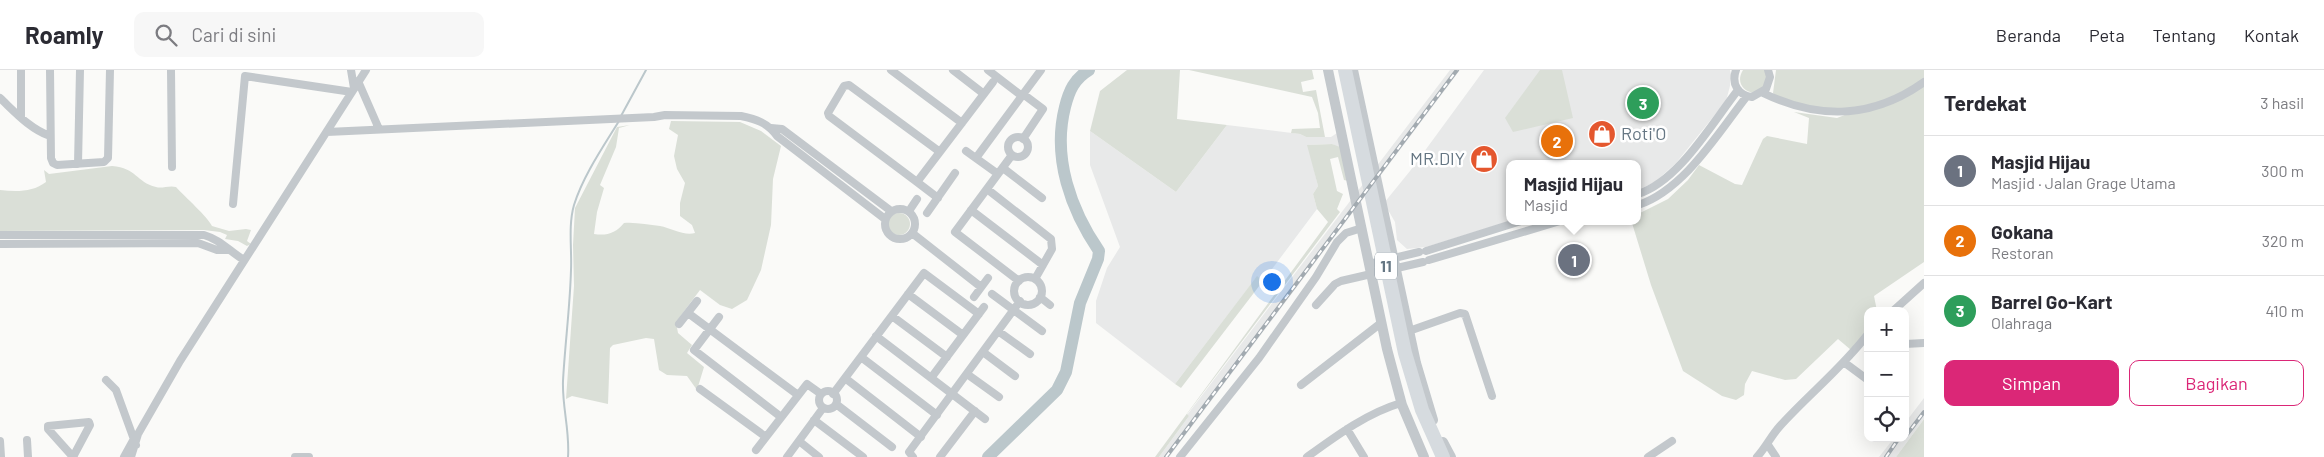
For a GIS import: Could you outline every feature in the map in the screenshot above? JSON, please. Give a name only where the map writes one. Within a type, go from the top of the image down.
[{"type":"highway","name":"11","points":[[1336,70],[1401,372],[1414,412],[1433,457]]},
{"type":"highway","name":"11","points":[[1345,70],[1405,353],[1422,410],[1443,457]]},
{"type":"street","points":[[21,70],[21,117]]},
{"type":"street","points":[[50,70],[52,163],[78,164],[104,162],[108,158],[110,70]]},
{"type":"street","points":[[78,164],[80,70]]},
{"type":"street","points":[[171,70],[172,167]]},
{"type":"street","points":[[351,70],[355,87],[379,129]]},
{"type":"street","points":[[124,457],[136,440],[199,330],[366,70]]},
{"type":"street","points":[[891,70],[962,123]]},
{"type":"street","points":[[953,70],[984,94]]},
{"type":"street","points":[[988,70],[1043,109],[1024,139]]},
{"type":"street","points":[[1328,70],[1381,323],[1401,403],[1424,457]]},
{"type":"street","points":[[1353,70],[1409,331],[1430,413],[1451,457]]},
{"type":"street","points":[[1736,70],[1734,82],[1738,90],[1747,96],[1758,96],[1770,84],[1769,70]]},
{"type":"street","points":[[976,158],[1023,95],[1037,71]]},
{"type":"street","points":[[233,204],[244,73],[355,87]]},
{"type":"street","points":[[917,182],[993,82]]},
{"type":"street","points":[[1762,93],[1800,108],[1836,112],[1877,107],[1907,94],[1924,82]]},
{"type":"street","points":[[921,194],[917,182],[829,116],[828,113],[844,86],[849,84],[940,152]]},
{"type":"street","points":[[1641,193],[1652,189],[1674,170],[1738,90]]},
{"type":"street","points":[[1641,204],[1658,196],[1680,178],[1747,96]]},
{"type":"street","points":[[0,98],[38,131],[50,136]]},
{"type":"street","points":[[327,132],[673,115],[729,115],[752,118],[771,128],[782,129],[891,211]]},
{"type":"street","points":[[1338,121],[1342,127],[1354,129],[1361,124],[1362,116]]},
{"type":"street","points":[[771,128],[777,136],[885,219]]},
{"type":"street","points":[[1017,137],[1024,139],[1028,147],[1026,154],[1019,157],[1012,155],[1008,149],[1009,142],[1017,137]]},
{"type":"street","points":[[966,151],[1042,198]]},
{"type":"street","points":[[1026,154],[1033,160]]},
{"type":"street","points":[[1012,155],[955,232],[1019,281]]},
{"type":"street","points":[[927,213],[955,173]]},
{"type":"street","points":[[987,189],[1051,239],[1052,249],[1035,279]]},
{"type":"street","points":[[909,211],[921,194]]},
{"type":"street","points":[[921,194],[938,198]]},
{"type":"street","points":[[900,208],[909,211],[914,219],[912,233],[903,238],[893,237],[886,230],[885,219],[891,211],[900,208]]},
{"type":"street","points":[[971,210],[1043,266]]},
{"type":"street","points":[[1369,264],[1426,251],[1509,225]]},
{"type":"street","points":[[1316,305],[1335,284],[1429,260],[1547,225]]},
{"type":"street","points":[[1180,457],[1259,358],[1316,277],[1337,242],[1346,233],[1362,228]]},
{"type":"street","points":[[1493,230],[1496,240]]},
{"type":"street","points":[[912,233],[981,287]]},
{"type":"street","points":[[0,235],[198,243],[217,250],[228,250],[244,260]]},
{"type":"street","points":[[0,244],[103,239]]},
{"type":"street","points":[[1426,251],[1429,260]]},
{"type":"street","points":[[971,301],[998,265]]},
{"type":"street","points":[[833,394],[924,273],[971,301],[979,314]]},
{"type":"street","points":[[1026,277],[1035,279],[1042,288],[1040,297],[1031,304],[1020,301],[1015,293],[1019,281],[1026,277]]},
{"type":"street","points":[[1897,307],[1924,283]]},
{"type":"street","points":[[908,294],[963,335]]},
{"type":"street","points":[[992,294],[1042,331]]},
{"type":"street","points":[[1040,297],[1050,305]]},
{"type":"street","points":[[679,324],[697,301]]},
{"type":"street","points":[[913,457],[909,452],[1020,301]]},
{"type":"street","points":[[931,378],[984,307]]},
{"type":"street","points":[[688,313],[798,396]]},
{"type":"street","points":[[1409,331],[1460,313],[1465,314],[1492,396]]},
{"type":"street","points":[[892,316],[946,357]]},
{"type":"street","points":[[719,317],[694,350],[781,417]]},
{"type":"street","points":[[1301,385],[1381,323]]},
{"type":"street","points":[[998,331],[1030,354]]},
{"type":"street","points":[[876,336],[985,418]]},
{"type":"street","points":[[1757,457],[1768,445],[1779,427],[1845,363],[1864,340]]},
{"type":"street","points":[[1909,344],[1924,344]]},
{"type":"street","points":[[983,352],[1015,376]]},
{"type":"street","points":[[861,357],[937,415]]},
{"type":"street","points":[[1845,363],[1864,377]]},
{"type":"street","points":[[967,374],[1000,397]]},
{"type":"street","points":[[845,378],[920,437]]},
{"type":"street","points":[[106,380],[116,390],[136,440],[130,457]]},
{"type":"street","points":[[756,450],[807,384],[821,394]]},
{"type":"street","points":[[700,389],[766,437]]},
{"type":"street","points":[[821,394],[827,392],[833,394],[836,398],[836,404]]},
{"type":"street","points":[[821,394],[819,402],[823,408],[830,409],[836,404]]},
{"type":"street","points":[[1307,457],[1347,429],[1387,407],[1401,403]]},
{"type":"street","points":[[836,404],[892,447]]},
{"type":"street","points":[[787,457],[823,408]]},
{"type":"street","points":[[940,457],[975,411]]},
{"type":"street","points":[[814,420],[863,457]]},
{"type":"street","points":[[90,422],[90,426],[73,457],[48,429],[48,426],[90,422]]},
{"type":"street","points":[[1347,429],[1364,457]]},
{"type":"street","points":[[27,440],[28,457]]},
{"type":"street","points":[[0,441],[1,457]]},
{"type":"street","points":[[799,441],[819,457]]},
{"type":"street","points":[[1648,457],[1672,441]]},
{"type":"street","points":[[1768,445],[1776,457]]},
{"type":"street","points":[[1659,450],[1665,457]]},
{"type":"street","points":[[295,457],[309,457]]},
{"type":"shaded area","points":[[1127,70],[1180,70],[1177,119],[1227,125],[1176,192],[1090,131],[1100,91]]},
{"type":"shaded area","points":[[1189,70],[1312,70],[1314,79],[1301,82],[1303,92],[1316,90],[1325,137],[1306,137],[1291,133],[1292,129],[1320,128],[1318,113],[1312,97]]},
{"type":"shaded area","points":[[1450,70],[1460,70],[1169,457],[1159,457],[1189,416],[1187,415]]},
{"type":"shaded area","points":[[1484,70],[1730,70],[1730,86],[1726,101],[1676,163],[1655,182],[1641,189],[1641,160],[1506,160],[1506,222],[1426,247],[1407,249],[1397,240],[1395,222],[1384,203],[1410,171]]},
{"type":"shaded area","points":[[1540,70],[1562,70],[1573,118],[1513,132],[1505,118]]},
{"type":"shaded area","points":[[1743,70],[1765,70],[1767,74],[1766,85],[1755,93],[1747,91],[1740,82]]},
{"type":"shaded area","points":[[1776,70],[1924,70],[1924,80],[1879,104],[1833,110],[1819,109],[1775,96],[1773,93]]},
{"type":"shaded area","points":[[1924,84],[1924,262],[1874,296],[1876,307],[1864,307],[1864,336],[1851,350],[1838,339],[1796,379],[1785,380],[1752,371],[1745,384],[1744,395],[1736,400],[1722,396],[1683,371],[1651,285],[1633,225],[1641,225],[1641,212],[1668,199],[1688,180],[1699,165],[1735,184],[1742,185],[1763,139],[1767,136],[1807,144],[1809,118],[1794,112],[1837,118]]},
{"type":"shaded area","points":[[671,121],[740,122],[761,131],[781,146],[773,179],[771,225],[761,270],[747,300],[732,309],[720,305],[700,290],[676,322],[678,333],[692,345],[687,353],[704,367],[697,390],[687,376],[667,375],[659,370],[654,339],[646,338],[613,345],[610,348],[608,404],[572,396],[566,399],[574,286],[573,245],[575,208],[617,127],[630,125],[619,128],[616,147],[600,185],[604,188],[597,212],[594,234],[603,235],[611,233],[624,223],[660,226],[691,234],[695,233],[692,225],[680,216],[680,203],[685,183],[677,169],[674,156],[678,135],[669,129]]},
{"type":"shaded area","points":[[1227,125],[1300,134],[1306,137],[1331,137],[1337,133],[1342,150],[1332,144],[1308,145],[1318,186],[1313,194],[1317,209],[1263,281],[1257,277],[1255,279],[1175,384],[1096,323],[1096,301],[1107,268],[1120,247],[1090,165],[1090,131],[1176,192]]},
{"type":"shaded area","points":[[1332,144],[1340,147],[1348,181],[1344,180],[1338,157],[1330,159],[1337,191],[1343,194],[1337,209],[1340,212],[1187,414],[1189,416],[1159,457],[1155,457],[1328,222],[1317,209],[1313,194],[1318,186],[1307,145]]},
{"type":"shaded area","points":[[112,166],[127,169],[149,185],[161,188],[176,187],[212,226],[229,231],[251,230],[247,241],[251,244],[247,246],[238,241],[225,239],[227,235],[220,232],[204,230],[0,231],[0,190],[19,191],[36,188],[46,182],[44,170],[49,174]]},
{"type":"shaded area","points":[[899,213],[907,216],[910,224],[907,232],[899,235],[891,232],[888,224],[891,216]]},
{"type":"shaded area","points":[[1257,276],[1263,281],[1181,388],[1175,384]]},
{"type":"shaded area","points":[[1924,398],[1924,419],[1909,439],[1909,418]]},
{"type":"shaded area","points":[[1924,419],[1924,457],[1896,457],[1909,442]]},
{"type":"shaded area","points":[[1891,442],[1907,442],[1896,457],[1879,457]]},
{"type":"waterway","points":[[621,116],[646,70]]},
{"type":"waterway","points":[[988,457],[1057,390],[1066,372],[1080,303],[1098,259],[1099,251],[1080,218],[1067,183],[1061,145],[1062,126],[1068,96],[1076,81],[1089,70]]},
{"type":"waterway","points":[[568,457],[563,381],[570,284],[572,213],[588,173],[619,121]]},
{"type":"railway","points":[[1166,457],[1457,70]]},
{"type":"railway","points":[[1909,432],[1924,412]]},
{"type":"railway","points":[[1886,457],[1896,442]]},
{"type":"place","name":"Barrel Go-Kart","points":[[1643,103]]},
{"type":"place","name":"Roti'O","points":[[1602,134]]},
{"type":"place","name":"Gokana","points":[[1557,141]]},
{"type":"place","name":"MR.DIY","points":[[1484,159]]},
{"type":"place","name":"Masjid Hijau","points":[[1574,260]]}]
